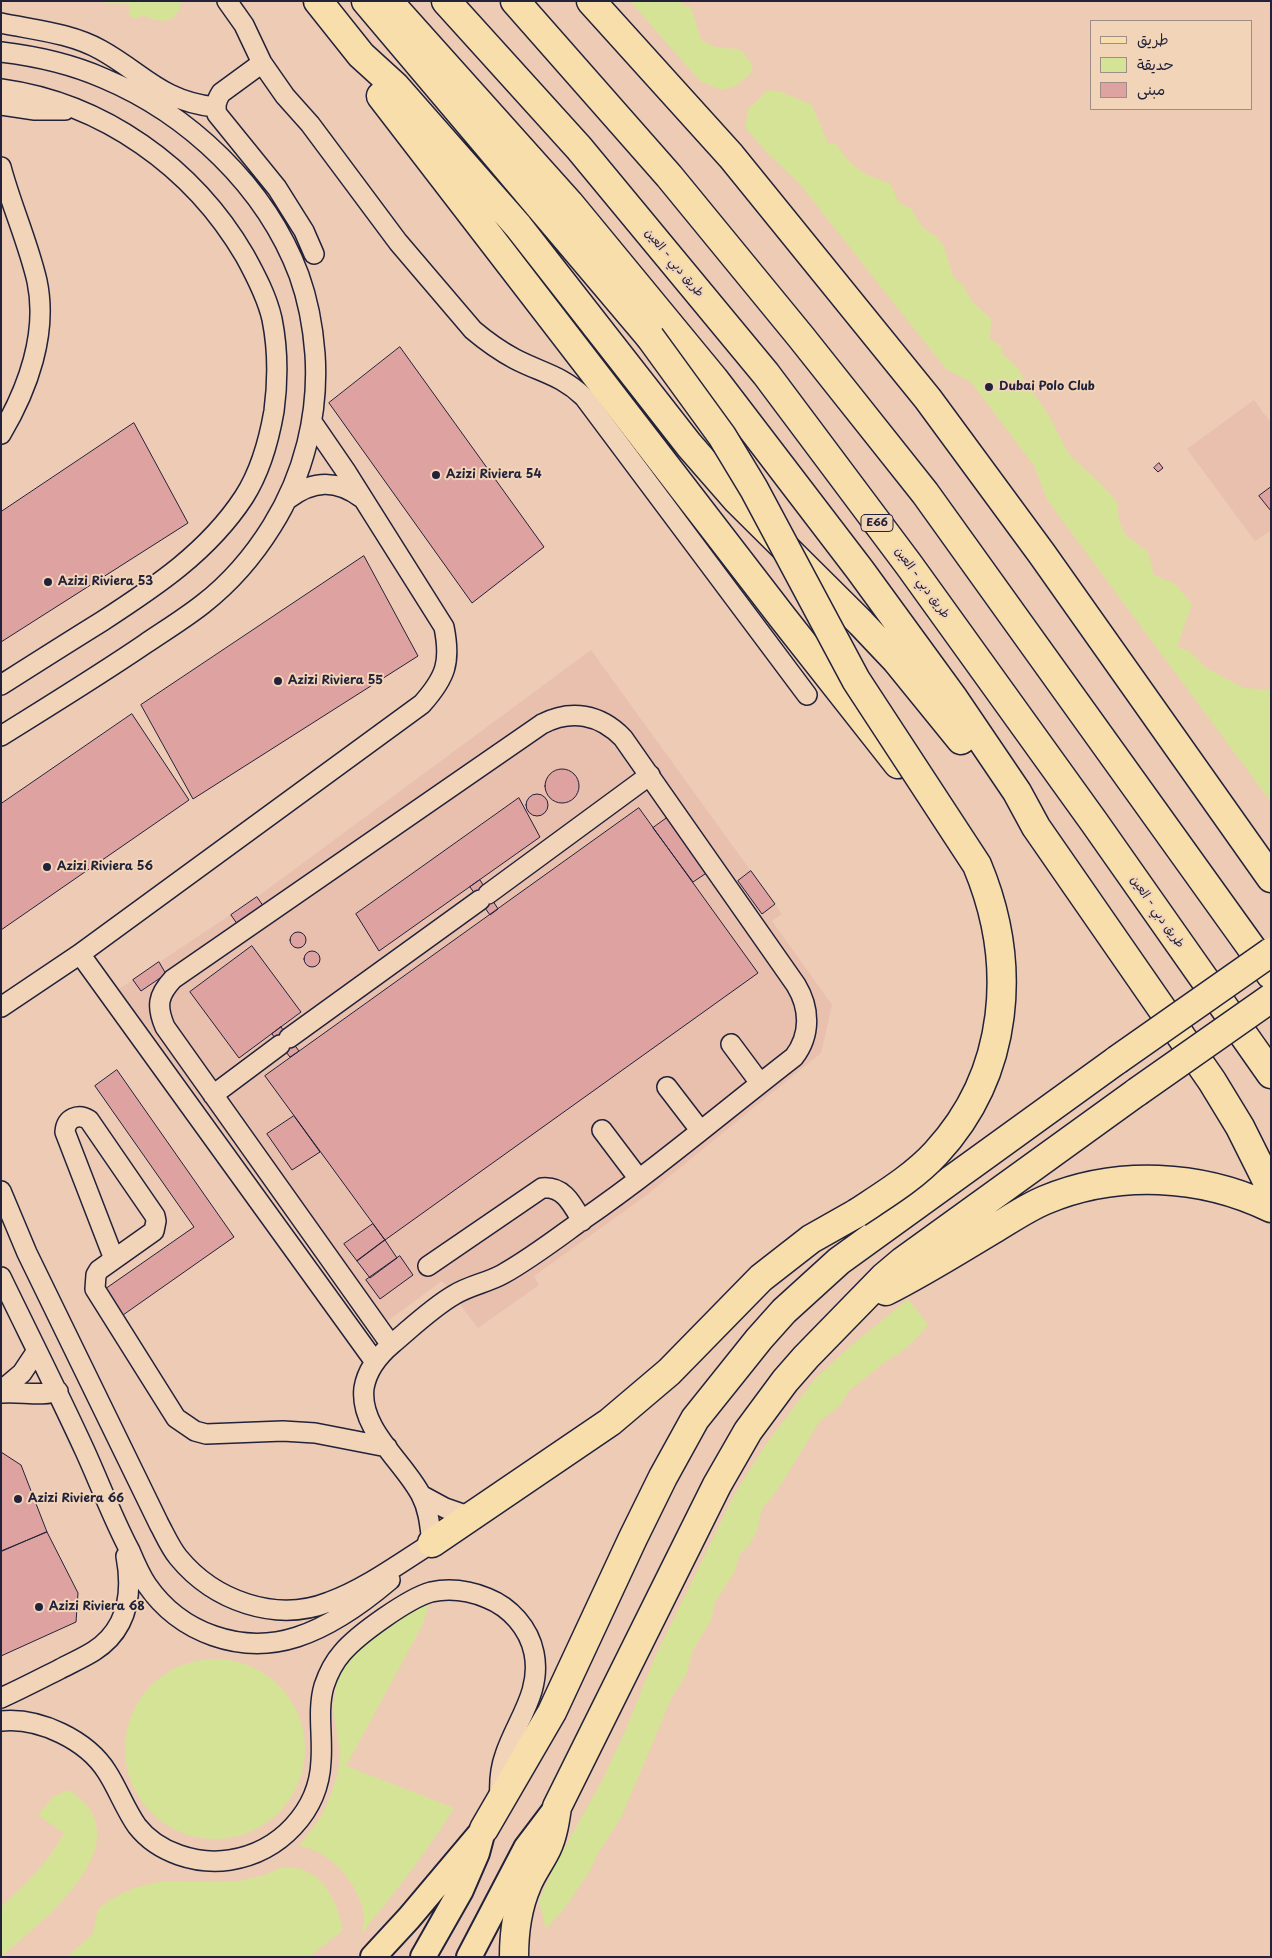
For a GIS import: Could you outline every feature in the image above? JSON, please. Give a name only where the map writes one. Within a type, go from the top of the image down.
[{"type":"highway","points":[[318,1],[361,55],[395,86],[518,226],[689,445],[737,500],[896,660],[997,786],[1036,827]]},
{"type":"highway","points":[[366,1],[650,337],[687,385],[722,436],[754,489],[856,680],[977,865],[989,893],[996,922],[1001,959],[1000,1015],[995,1043],[987,1070],[976,1096],[951,1136],[918,1170],[857,1213],[811,1239],[761,1278],[670,1372],[616,1417],[432,1543]]},
{"type":"highway","points":[[388,1],[568,202],[714,379],[860,570],[948,691],[1017,792],[1036,827],[1212,1081],[1240,1128],[1271,1189]]},
{"type":"highway","name":"طريق دبي - العين","points":[[446,1],[579,148],[766,374],[909,565],[1094,822],[1271,1074]]},
{"type":"highway","points":[[515,1],[670,176],[925,493],[1271,975]]},
{"type":"highway","points":[[597,6],[731,156],[928,399],[1042,554],[1271,878]]},
{"type":"highway","points":[[361,55],[370,77],[383,98],[916,788],[947,820]]},
{"type":"highway","points":[[695,1419],[759,1339],[811,1285],[888,1225],[1271,952]]},
{"type":"highway","points":[[514,1957],[514,1938],[518,1909],[527,1884],[547,1848],[555,1823],[557,1807],[732,1458],[752,1425],[785,1381],[856,1306],[903,1261],[1271,998]]},
{"type":"highway","points":[[856,1306],[901,1284],[1045,1200],[1089,1187],[1134,1180],[1158,1180],[1203,1185],[1247,1197],[1271,1208]]},
{"type":"highway","points":[[484,1829],[552,1712],[633,1538],[663,1477],[695,1419],[724,1358],[783,1286],[857,1213]]},
{"type":"main road","points":[[468,1957],[526,1848],[557,1807]]},
{"type":"main road","points":[[373,1957],[409,1918],[484,1829]]},
{"type":"main road","points":[[423,1957],[461,1890],[477,1853],[484,1829]]},
{"type":"street","points":[[227,1],[244,25],[262,63],[285,96],[310,124],[398,242],[473,330],[503,353],[565,381],[584,397],[807,695]]},
{"type":"street","points":[[1,23],[81,41],[100,49],[162,92],[189,102],[216,107]]},
{"type":"street","points":[[1,52],[54,62],[100,76],[152,102],[220,157],[258,198],[288,250],[300,277],[308,306],[316,368],[312,422],[298,474],[288,499],[257,548],[222,588],[202,605],[102,673],[1,736]]},
{"type":"street","points":[[262,63],[221,93],[217,100],[217,114],[277,188],[304,231],[314,254]]},
{"type":"street","points":[[1,89],[34,95],[77,108],[121,130],[166,162],[206,201],[234,238],[253,270],[264,294],[272,319],[277,371],[276,397],[265,448],[245,495],[219,530],[202,549],[176,571],[142,595],[1,685]]},
{"type":"street","points":[[1,105],[49,111],[77,108]]},
{"type":"street","points":[[1,434],[17,403],[36,350],[40,330],[37,281],[3,179]]},
{"type":"street","points":[[1,1007],[80,954],[422,704],[437,688],[445,669],[448,648],[444,627],[347,473],[312,422]]},
{"type":"street","points":[[288,499],[312,485],[325,484],[339,486],[352,491],[363,499]]},
{"type":"street","points":[[391,1345],[165,1027],[160,1015],[159,1001],[164,989],[173,979],[542,724],[562,716],[579,715],[596,718],[606,723],[623,738],[801,994],[807,1016],[807,1027],[800,1049],[794,1057],[639,1179],[582,1221],[503,1274],[453,1295],[391,1345],[375,1362],[364,1386],[366,1412],[387,1447],[421,1495],[432,1543]]},
{"type":"street","points":[[213,1094],[650,775]]},
{"type":"street","points":[[80,954],[375,1362]]},
{"type":"street","points":[[731,1044],[760,1083]]},
{"type":"street","points":[[666,1087],[700,1130]]},
{"type":"street","points":[[114,1259],[65,1132],[68,1122],[75,1117],[85,1117],[92,1124],[155,1216],[156,1226],[150,1234],[100,1270],[94,1282],[97,1295],[176,1418],[195,1431],[206,1434],[283,1431],[315,1433],[387,1447]]},
{"type":"street","points":[[602,1130],[639,1179]]},
{"type":"street","points":[[428,1266],[542,1188],[555,1188],[567,1196],[582,1221]]},
{"type":"street","points":[[1,1191],[27,1253],[158,1524],[178,1557],[205,1583],[220,1593],[251,1605],[283,1610],[313,1607],[342,1597],[432,1543]]},
{"type":"street","points":[[1,1277],[36,1352],[58,1391],[122,1537],[146,1583],[168,1610],[182,1621],[205,1633],[246,1644],[272,1642],[297,1637],[336,1619],[384,1586],[432,1543]]},
{"type":"street","points":[[1,1392],[22,1373],[36,1352]]},
{"type":"street","points":[[1,1392],[45,1394],[58,1391]]},
{"type":"street","points":[[421,1495],[445,1508],[470,1517]]},
{"type":"street","points":[[1,1698],[94,1651],[113,1633],[123,1615],[129,1594],[130,1579],[122,1537]]},
{"type":"street","points":[[1,1721],[28,1722],[42,1726],[84,1748],[107,1772],[125,1807],[138,1826],[150,1840],[164,1849],[180,1856],[212,1862],[244,1857],[274,1844],[286,1834],[298,1822],[311,1801],[322,1762],[322,1697],[329,1674],[341,1654],[359,1637],[418,1597],[446,1590],[462,1591],[490,1599],[510,1612],[525,1630],[534,1651],[535,1663],[532,1691],[505,1754],[499,1786],[500,1803]]},
{"type":"shaded area","points":[[1254,400],[1271,423],[1271,487],[1259,496],[1271,511],[1271,530],[1255,541],[1187,449]]},
{"type":"shaded area","points":[[591,650],[782,914],[772,921],[832,1005],[821,1053],[644,1197],[534,1276],[539,1285],[478,1328],[442,1281],[371,1333],[119,989],[257,897]]},
{"type":"green space","points":[[103,1],[182,1],[179,11],[172,19],[161,21],[142,16],[133,19],[128,13],[131,8],[128,6],[122,3],[107,4]]},
{"type":"green space","points":[[630,1],[680,1],[683,5],[691,7],[701,40],[712,46],[740,50],[753,66],[750,74],[736,86],[721,90],[700,81]]},
{"type":"green space","points":[[768,90],[782,92],[812,105],[828,143],[836,144],[847,159],[859,170],[890,183],[899,203],[912,209],[923,228],[937,237],[944,247],[953,276],[963,286],[971,300],[991,319],[990,339],[1001,346],[1001,352],[1018,368],[1024,380],[1048,414],[1070,456],[1096,479],[1117,502],[1119,521],[1125,535],[1148,552],[1154,575],[1175,584],[1192,604],[1177,647],[1189,651],[1206,668],[1244,688],[1271,690],[1271,802],[1048,501],[1034,466],[971,382],[946,369],[799,183],[768,154],[745,127],[749,108]]},
{"type":"green space","points":[[908,1299],[928,1325],[901,1352],[889,1359],[850,1390],[840,1405],[820,1421],[773,1496],[762,1508],[757,1531],[749,1545],[740,1554],[735,1571],[714,1604],[712,1618],[693,1650],[686,1675],[672,1697],[621,1818],[573,1896],[546,1929],[539,1901],[553,1868],[602,1781],[627,1727],[655,1657],[735,1493],[764,1447],[814,1380],[847,1349]]},
{"type":"green space","points":[[429,1605],[423,1624],[346,1766],[454,1808],[409,1873],[361,1934],[364,1915],[361,1903],[349,1881],[332,1861],[322,1854],[299,1846],[322,1815],[338,1773],[340,1751],[333,1709],[337,1678],[349,1655],[410,1610]]},
{"type":"green space","points":[[215,1659],[233,1661],[249,1666],[265,1674],[279,1685],[290,1699],[298,1715],[303,1731],[305,1749],[303,1767],[298,1783],[290,1799],[279,1813],[265,1824],[249,1832],[233,1837],[215,1839],[197,1837],[181,1832],[165,1824],[151,1813],[140,1799],[132,1783],[127,1767],[125,1749],[127,1731],[132,1715],[140,1699],[151,1685],[165,1674],[181,1666],[197,1661]]},
{"type":"green space","points":[[69,1790],[90,1810],[97,1832],[93,1855],[80,1879],[62,1902],[1,1957],[1,1907],[28,1882],[51,1854],[64,1833],[38,1815],[54,1796]]},
{"type":"green space","points":[[280,1868],[296,1868],[315,1876],[322,1883],[338,1910],[343,1930],[309,1957],[67,1957],[93,1934],[98,1909],[113,1898],[134,1888],[162,1881],[238,1881],[262,1876]]},
{"type":"building","name":"Azizi Riviera 54","points":[[400,347],[544,547],[472,603],[329,403]]},
{"type":"building","name":"Azizi Riviera 53","points":[[134,423],[188,523],[1,642],[1,512]]},
{"type":"building","points":[[1159,463],[1163,468],[1158,472],[1154,468]]},
{"type":"building","points":[[1271,487],[1271,511],[1259,496]]},
{"type":"building","name":"Azizi Riviera 55","points":[[364,556],[418,656],[193,799],[141,705]]},
{"type":"building","name":"Azizi Riviera 56","points":[[132,714],[189,800],[1,930],[1,804]]},
{"type":"building","points":[[562,769],[574,774],[579,786],[574,798],[562,803],[550,798],[545,786],[550,774]]},
{"type":"building","points":[[537,794],[545,797],[548,805],[545,813],[537,816],[529,813],[526,805],[529,797]]},
{"type":"building","points":[[519,798],[540,837],[379,951],[356,914]]},
{"type":"building","points":[[639,808],[758,973],[385,1240],[265,1076]]},
{"type":"building","points":[[671,815],[711,870],[693,882],[653,828]]},
{"type":"building","points":[[751,871],[775,904],[762,914],[738,881]]},
{"type":"building","points":[[480,880],[498,909],[490,915],[470,887]]},
{"type":"building","points":[[257,897],[266,910],[240,928],[231,915]]},
{"type":"building","points":[[295,932],[301,932],[306,937],[304,946],[295,948],[290,943],[290,937]]},
{"type":"building","points":[[252,946],[301,1012],[239,1058],[190,992]]},
{"type":"building","points":[[309,951],[315,951],[320,956],[318,965],[309,967],[304,962],[304,956]]},
{"type":"building","points":[[159,962],[166,974],[141,991],[133,980]]},
{"type":"building","points":[[281,1027],[299,1051],[290,1057],[272,1034]]},
{"type":"building","points":[[117,1070],[234,1237],[123,1315],[105,1289],[194,1227],[95,1086]]},
{"type":"building","points":[[294,1116],[320,1152],[292,1170],[267,1134]]},
{"type":"building","points":[[373,1224],[385,1240],[357,1261],[344,1244]]},
{"type":"building","points":[[385,1240],[397,1258],[370,1278],[357,1261]]},
{"type":"building","points":[[400,1256],[413,1275],[380,1299],[366,1280]]},
{"type":"building","name":"Azizi Riviera 66","points":[[1,1452],[21,1465],[47,1532],[1,1551]]},
{"type":"building","name":"Azizi Riviera 68","points":[[47,1532],[78,1593],[76,1622],[1,1656],[1,1552]]},
{"type":"place","name":"Dubai Polo Club","points":[[989,387]]},
{"type":"place","name":"Azizi Riviera 54","points":[[436,475]]},
{"type":"place","name":"Azizi Riviera 53","points":[[48,582]]},
{"type":"place","name":"Azizi Riviera 55","points":[[278,681]]},
{"type":"place","name":"Azizi Riviera 56","points":[[47,867]]},
{"type":"place","name":"Azizi Riviera 66","points":[[18,1499]]},
{"type":"place","name":"Azizi Riviera 68","points":[[39,1607]]}]
